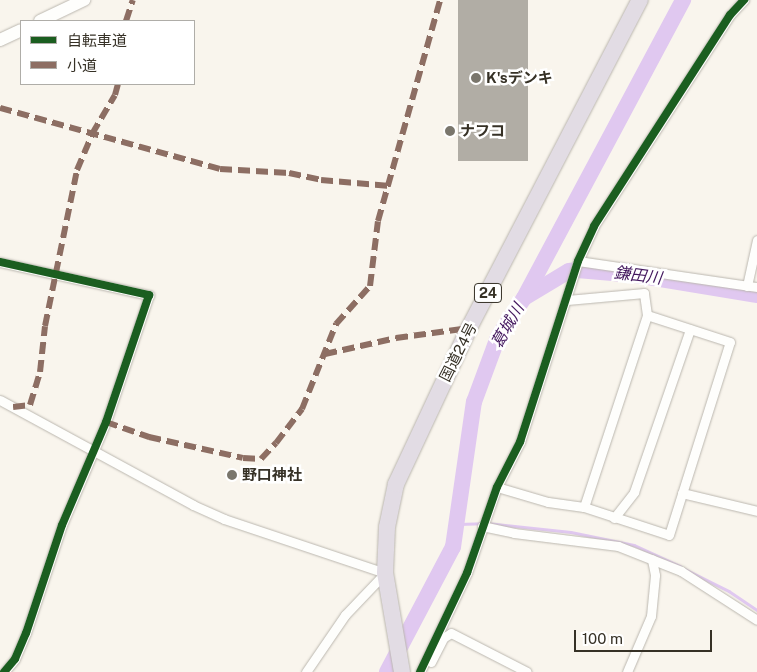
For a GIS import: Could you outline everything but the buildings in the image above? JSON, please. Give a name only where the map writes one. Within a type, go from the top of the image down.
[{"type":"highway","name":"国道24号","points":[[402,672],[388,601],[386,573],[390,510],[396,484],[415,437],[640,0]]},
{"type":"street","points":[[42,20],[84,0]]},
{"type":"street","points":[[420,672],[466,573],[497,487],[520,442],[540,372],[568,296],[578,261],[594,226],[663,116],[730,15],[744,0]]},
{"type":"street","points":[[0,40],[20,30]]},
{"type":"street","points":[[747,286],[757,240]]},
{"type":"street","points":[[578,261],[757,287]]},
{"type":"street","points":[[0,262],[56,272],[149,295],[129,359],[62,525],[15,659],[4,672]]},
{"type":"street","points":[[568,296],[644,293],[647,315],[584,506]]},
{"type":"street","points":[[497,487],[548,502],[584,506],[669,536],[730,342],[647,315]]},
{"type":"street","points":[[614,518],[634,492],[690,329]]},
{"type":"street","points":[[0,400],[224,519],[386,573],[345,615],[306,672]]},
{"type":"street","points":[[682,493],[757,511]]},
{"type":"street","points":[[482,526],[514,533],[586,539],[618,546],[681,571],[757,620]]},
{"type":"street","points":[[628,672],[651,616],[655,575],[652,559]]},
{"type":"street","points":[[424,672],[443,638],[451,633],[527,672]]},
{"type":"waterway","name":"葛城川","points":[[387,672],[453,547],[474,402],[498,337],[524,298],[683,0]]},
{"type":"waterway","name":"鎌田川","points":[[524,298],[569,271],[577,270],[636,275],[757,295]]},
{"type":"waterway","points":[[459,524],[482,523]]},
{"type":"waterway","points":[[487,523],[571,532],[634,545],[680,566]]},
{"type":"waterway","points":[[685,569],[729,591],[757,610]]},
{"type":"marked path","points":[[126,20],[133,0]]},
{"type":"marked path","points":[[106,422],[149,437],[243,458],[261,459],[276,443],[302,409],[336,324],[370,286],[378,221],[440,0]]},
{"type":"marked path","points":[[13,407],[30,405],[40,372],[45,326],[77,170],[92,134],[115,95],[118,85]]},
{"type":"marked path","points":[[0,108],[220,169],[289,173],[321,180],[390,186]]},
{"type":"marked path","points":[[325,354],[396,338],[469,328]]},
{"type":"cycle path","points":[[420,672],[467,573],[497,487],[520,442],[578,261],[594,226],[730,15],[744,0]]},
{"type":"cycle path","points":[[0,262],[149,295],[106,422],[62,525],[26,633],[15,659],[4,672]]},
{"type":"place","name":"K'sデンキ","points":[[476,78]]},
{"type":"place","name":"ナフコ","points":[[450,131]]},
{"type":"place","name":"野口神社","points":[[232,475]]}]
